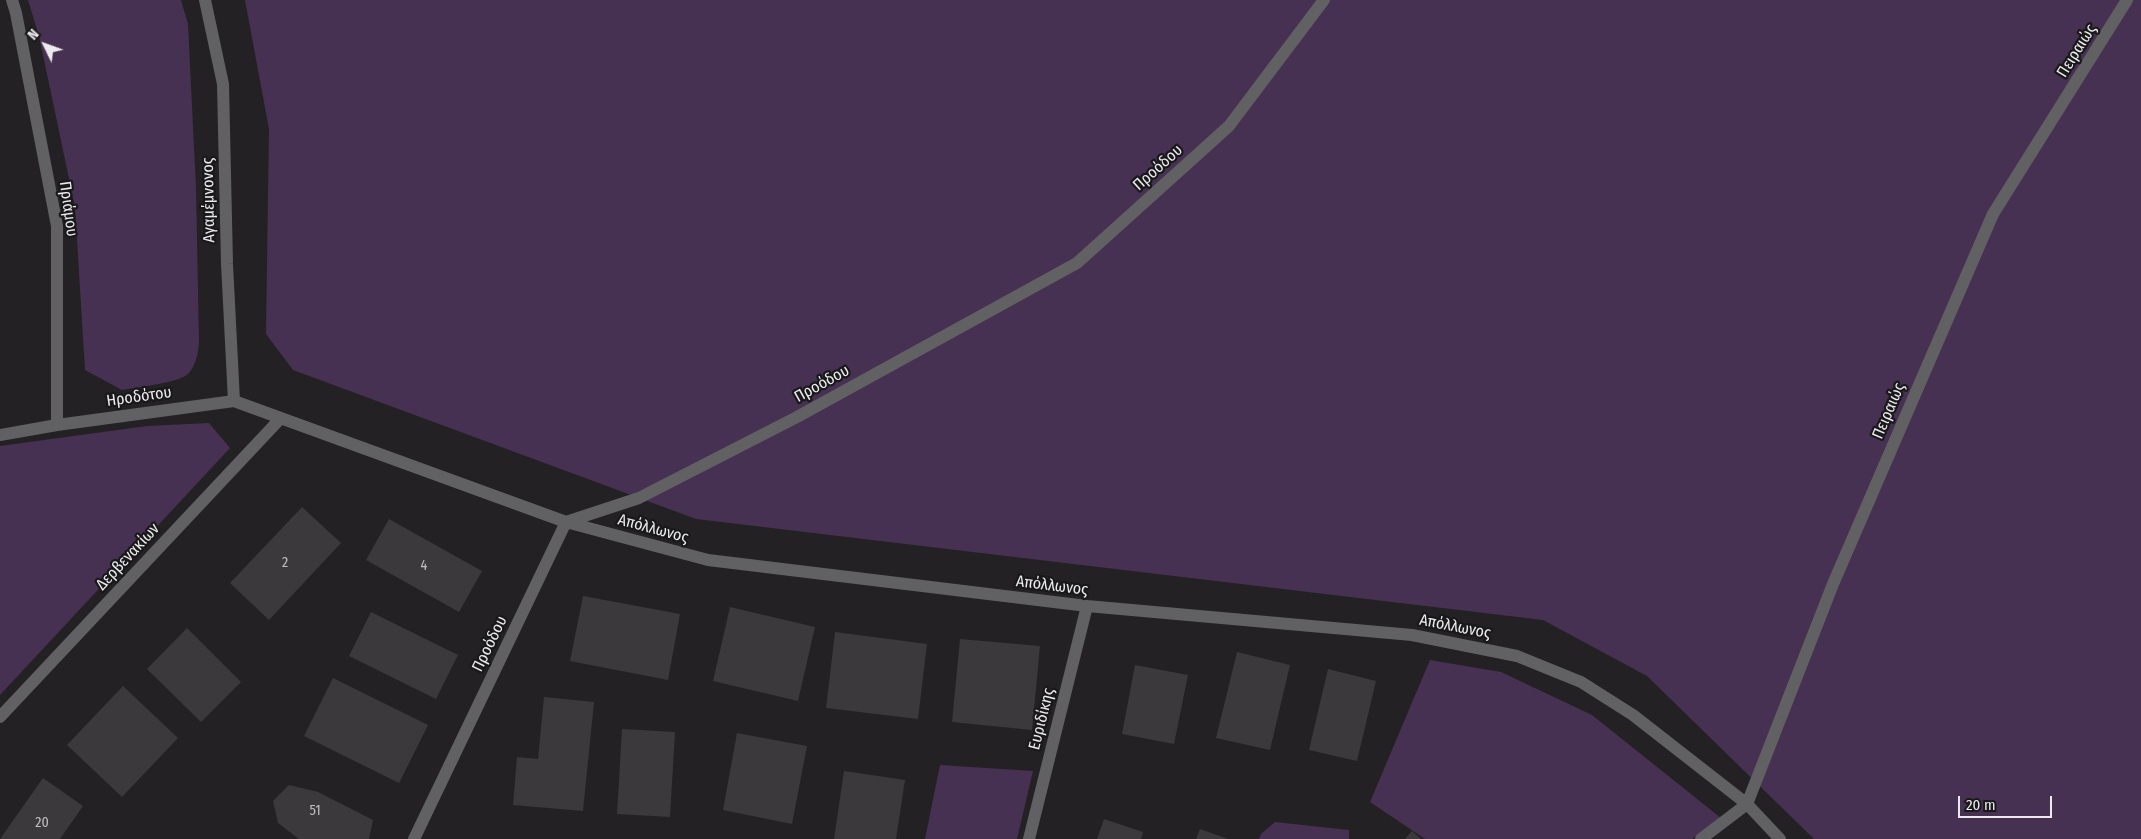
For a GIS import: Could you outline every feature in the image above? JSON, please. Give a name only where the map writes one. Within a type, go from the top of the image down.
[{"type":"street","name":"Πριάμου","points":[[12,0],[57,226],[57,425]]},
{"type":"street","name":"Αγαμέμνονος","points":[[205,0],[223,84],[227,264],[234,401]]},
{"type":"street","name":"Προόδου","points":[[414,839],[566,522],[639,498],[797,417],[1077,263],[1229,126],[1324,0]]},
{"type":"street","points":[[2114,21],[2118,0]]},
{"type":"street","name":"Πειραιώς","points":[[1747,804],[1832,584],[1992,214],[2127,0]]},
{"type":"street","name":"Ηροδότου","points":[[0,436],[57,425],[234,401],[280,419]]},
{"type":"street","name":"Απόλλωνος","points":[[280,419],[566,522],[708,560],[1087,606],[1412,635],[1516,656],[1581,682],[1633,714],[1747,804],[1780,839]]},
{"type":"street","name":"Δερβενακίων","points":[[0,717],[280,419]]},
{"type":"street","name":"Ευριδίκης","points":[[1028,839],[1087,606]]},
{"type":"street","points":[[1701,839],[1747,804]]},
{"type":"shaded area","points":[[28,0],[181,0],[188,24],[196,188],[199,343],[196,359],[191,370],[177,379],[122,390],[85,370],[75,207],[39,36]]},
{"type":"shaded area","points":[[245,0],[2141,0],[2141,839],[1814,839],[1647,676],[1543,620],[696,519],[293,370],[266,334],[269,129]]},
{"type":"shaded area","points":[[209,423],[230,448],[0,695],[0,446],[147,426]]},
{"type":"shaded area","points":[[1430,660],[1501,672],[1592,715],[1721,818],[1692,839],[1425,839],[1370,802]]},
{"type":"shaded area","points":[[940,765],[1033,771],[1017,839],[925,839]]},
{"type":"shaded area","points":[[1275,822],[1349,830],[1349,839],[1259,839],[1261,834]]},
{"type":"building","points":[[302,507],[341,543],[269,620],[230,583]]},
{"type":"building","points":[[389,519],[482,571],[459,612],[366,560]]},
{"type":"building","points":[[583,596],[680,614],[668,680],[570,661]]},
{"type":"building","points":[[730,607],[815,627],[798,701],[713,681]]},
{"type":"building","points":[[371,612],[458,655],[436,699],[349,656]]},
{"type":"building","points":[[187,628],[241,682],[201,722],[147,669]]},
{"type":"building","points":[[835,632],[927,644],[918,719],[826,708]]},
{"type":"building","points":[[960,639],[1040,646],[1032,730],[952,722]]},
{"type":"building","points":[[1237,652],[1290,665],[1270,750],[1216,738]]},
{"type":"building","points":[[1135,665],[1188,675],[1174,744],[1122,734]]},
{"type":"building","points":[[1328,669],[1376,681],[1357,761],[1309,750]]},
{"type":"building","points":[[333,678],[428,725],[399,783],[304,736]]},
{"type":"building","points":[[123,686],[178,738],[122,797],[67,745]]},
{"type":"building","points":[[544,697],[594,702],[583,811],[513,805],[517,757],[538,759]]},
{"type":"building","points":[[622,729],[675,732],[670,817],[617,814]]},
{"type":"building","points":[[737,733],[807,746],[792,824],[723,810]]},
{"type":"building","points":[[844,771],[905,780],[896,839],[834,839]]},
{"type":"building","points":[[43,778],[83,806],[60,839],[0,839]]},
{"type":"building","points":[[289,785],[318,792],[373,820],[369,839],[299,839],[278,823],[273,801]]},
{"type":"building","points":[[1104,819],[1143,832],[1141,839],[1097,839]]},
{"type":"building","points":[[1200,829],[1228,839],[1196,839]]},
{"type":"building","points":[[1412,831],[1421,839],[1405,839]]}]
